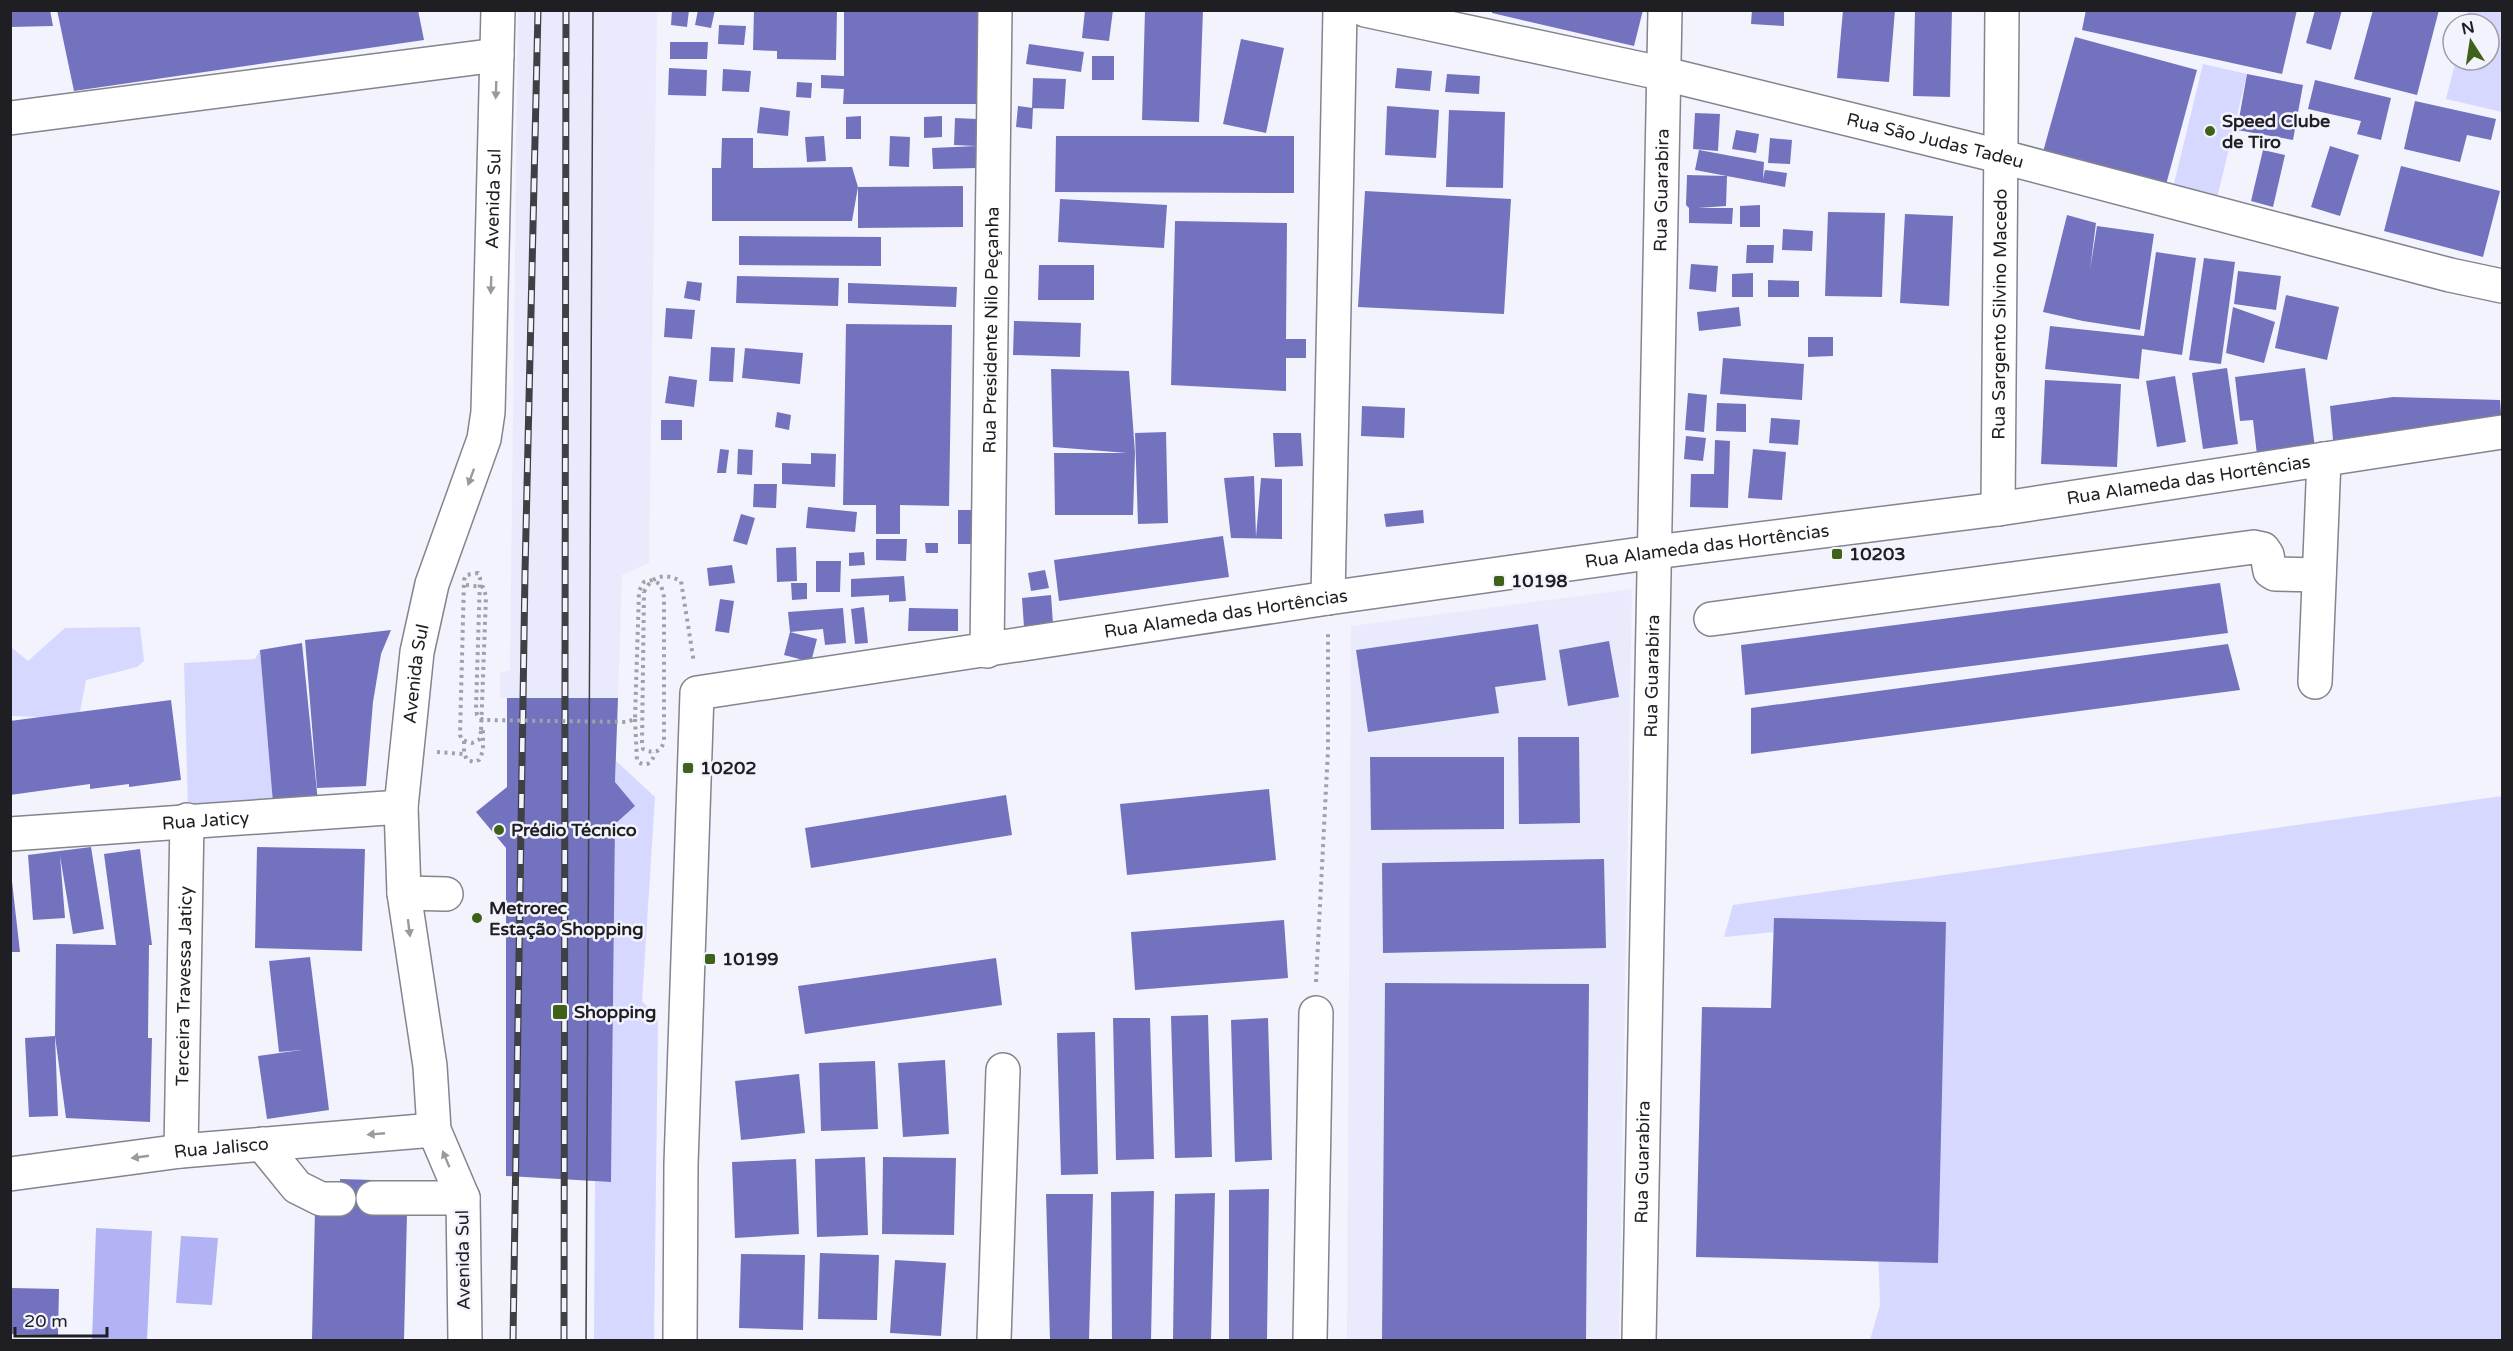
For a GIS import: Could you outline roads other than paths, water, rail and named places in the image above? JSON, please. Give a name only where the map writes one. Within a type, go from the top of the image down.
[{"type":"street","name":"Avenida Sul","points":[[465,1341],[463,1198],[434,1130],[430,1066],[404,893],[401,807],[417,652],[432,584],[481,448],[488,412],[498,10]]},
{"type":"street","name":"Rua Presidente Nilo Peçanha","points":[[987,651],[994,10]]},
{"type":"street","points":[[1328,598],[1340,10]]},
{"type":"street","name":"Rua São Judas Tadeu","points":[[1365,10],[1665,74],[1999,156],[2450,275],[2502,286]]},
{"type":"street","name":"Rua Guarabira","points":[[1639,1341],[1665,10]]},
{"type":"street","name":"Rua Sargento Silvino Macedo","points":[[1998,509],[1999,156],[2002,10]]},
{"type":"street","points":[[10,118],[497,55]]},
{"type":"street","name":"Rua Alameda das Hortências","points":[[680,1341],[681,1164],[698,693],[1328,598],[1655,552],[1998,509],[2502,432]]},
{"type":"street","points":[[2314,682],[2324,459]]},
{"type":"street","points":[[1712,619],[2254,547],[2263,549],[2267,555],[2270,571],[2274,574],[2319,575]]},
{"type":"street","name":"Rua Jaticy","points":[[10,834],[401,807]]},
{"type":"street","name":"Terceira Travessa Jaticy","points":[[181,1151],[187,820]]},
{"type":"street","points":[[404,893],[446,894]]},
{"type":"street","points":[[1310,1341],[1316,1012]]},
{"type":"street","points":[[994,1341],[1003,1070]]},
{"type":"street","name":"Rua Jalisco","points":[[10,1174],[181,1151],[434,1130]]},
{"type":"street","points":[[262,1144],[297,1188],[321,1199],[339,1199]]},
{"type":"street","points":[[373,1198],[463,1198]]},
{"type":"water","points":[[96,1228],[152,1231],[147,1340],[92,1340]]},
{"type":"water","points":[[181,1236],[218,1238],[212,1305],[176,1303]]},
{"type":"tram line","points":[[586,1340],[593,10]]},
{"type":"railway","points":[[513,1340],[525,573],[538,10]]},
{"type":"railway","points":[[564,1340],[566,10]]},
{"type":"place","name":"Speed Clube de Tiro","points":[[2210,131]]},
{"type":"place","name":"10203","points":[[1837,554]]},
{"type":"place","name":"10198","points":[[1499,581]]},
{"type":"place","name":"10202","points":[[688,768]]},
{"type":"place","name":"Prédio Técnico","points":[[499,830]]},
{"type":"place","name":"Metrorec Estação Shopping","points":[[477,918]]},
{"type":"place","name":"10199","points":[[710,959]]},
{"type":"place","name":"Shopping","points":[[560,1012]]}]
